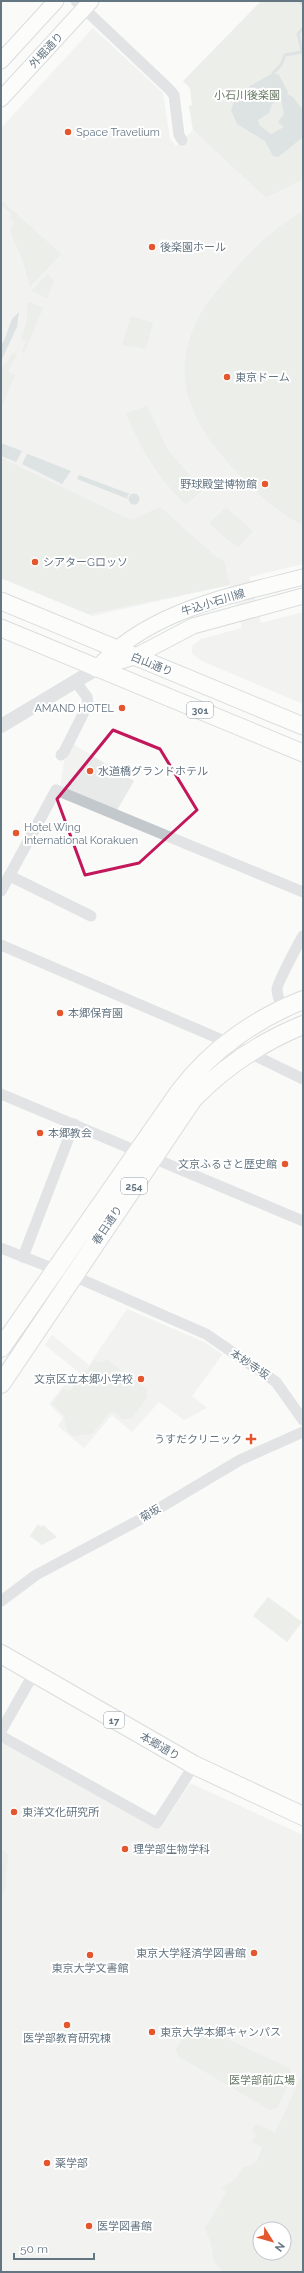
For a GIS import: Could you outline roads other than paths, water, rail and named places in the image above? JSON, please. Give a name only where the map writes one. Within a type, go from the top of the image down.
[{"type":"highway","name":"春日通り","points":[[146,1155],[188,1080],[210,1057],[229,1042],[282,1008],[303,1000]]},
{"type":"highway","name":"春日通り","points":[[1,1384],[64,1273],[146,1155],[193,1099],[222,1071],[250,1052],[272,1038],[303,1025]]},
{"type":"highway","name":"春日通り","points":[[1,1348],[64,1273]]},
{"type":"highway","name":"本郷通り","points":[[1,1654],[194,1765],[303,1816]]},
{"type":"main road","points":[[1,61],[56,1]]},
{"type":"main road","name":"外堀通り","points":[[1,99],[84,3]]},
{"type":"main road","name":"牛込小石川線","points":[[96,669],[114,649],[182,610],[303,577]]},
{"type":"main road","name":"牛込小石川線","points":[[96,669],[134,657],[186,629],[303,596]]},
{"type":"main road","name":"白山通り","points":[[1,601],[303,726]]},
{"type":"main road","name":"301","points":[[1,628],[96,669],[303,753]]},
{"type":"street","points":[[84,3],[169,88],[174,95],[179,135],[182,140]]},
{"type":"street","points":[[1,726],[96,669]]},
{"type":"street","points":[[61,755],[64,752],[88,704],[87,697],[75,681]]},
{"type":"street","points":[[1,891],[56,790],[303,892]]},
{"type":"street","points":[[10,876],[91,916]]},
{"type":"street","points":[[282,1008],[277,990],[279,982],[292,959],[295,947],[303,936]]},
{"type":"street","points":[[1,945],[229,1042],[303,1079]]},
{"type":"street","points":[[1,1094],[303,1221]]},
{"type":"street","points":[[23,1257],[74,1124]]},
{"type":"street","name":"本妙寺坂","points":[[1,1248],[64,1273],[206,1334],[276,1382],[301,1414]]},
{"type":"street","name":"菊坂","points":[[1,1601],[36,1575],[140,1520],[240,1460],[303,1432]]},
{"type":"street","points":[[1,1731],[34,1673]]},
{"type":"street","points":[[1,1736],[157,1823],[194,1765]]},
{"type":"waterway","points":[[300,1],[303,5]]},
{"type":"waterway","points":[[303,28],[298,34],[303,55]]},
{"type":"waterway","points":[[273,73],[281,65],[285,55],[302,52]]},
{"type":"place","name":"Space Travelium","points":[[68,132]]},
{"type":"place","name":"後楽園ホール","points":[[152,247]]},
{"type":"place","name":"東京ドーム","points":[[227,377]]},
{"type":"place","name":"野球殿堂博物館","points":[[265,484]]},
{"type":"place","name":"シアターGロッソ","points":[[35,562]]},
{"type":"place","name":"AMAND HOTEL","points":[[122,708]]},
{"type":"place","name":"水道橋グランドホテル","points":[[90,771]]},
{"type":"place","name":"Hotel Wing International Korakuen","points":[[16,833]]},
{"type":"place","name":"本郷保育園","points":[[60,1013]]},
{"type":"place","name":"本郷教会","points":[[40,1133]]},
{"type":"place","name":"文京ふるさと歴史館","points":[[285,1164]]},
{"type":"place","name":"文京区立本郷小学校","points":[[141,1379]]},
{"type":"place","name":"うすだクリニック","points":[[251,1439]]},
{"type":"place","name":"東洋文化研究所","points":[[14,1812]]},
{"type":"place","name":"理学部生物学科","points":[[125,1849]]},
{"type":"place","name":"東京大学経済学図書館","points":[[254,1953]]},
{"type":"place","name":"東京大学文書館","points":[[90,1955]]},
{"type":"place","name":"医学部教育研究棟","points":[[67,2025]]},
{"type":"place","name":"東京大学本郷キャンパス","points":[[152,2032]]},
{"type":"place","name":"薬学部","points":[[47,2163]]},
{"type":"place","name":"医学図書館","points":[[89,2226]]},
{"type":"park label","name":"小石川後楽園","points":[[247,95]]},
{"type":"park label","name":"医学部前広場","points":[[262,2080]]}]
